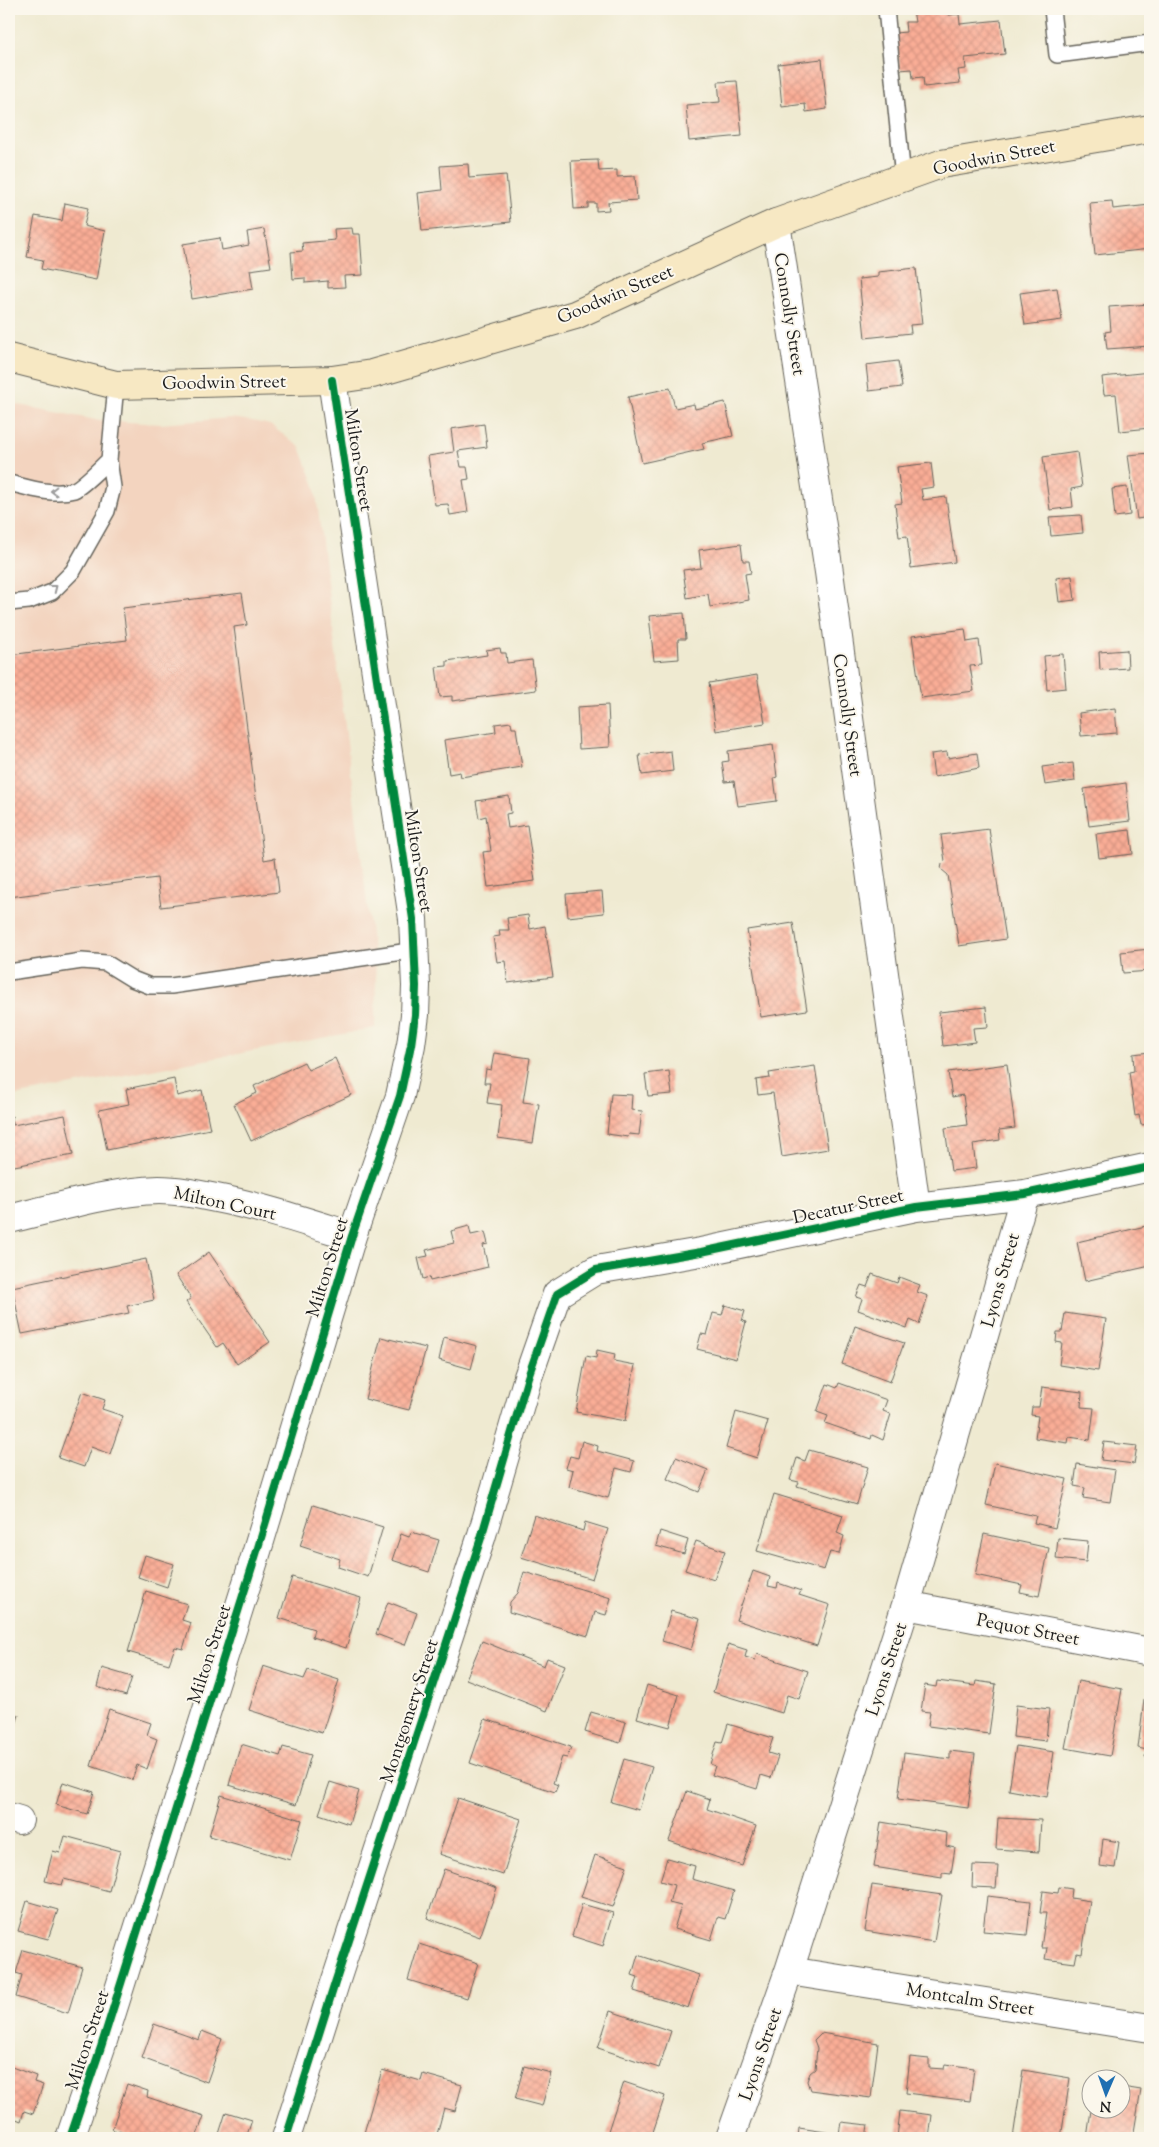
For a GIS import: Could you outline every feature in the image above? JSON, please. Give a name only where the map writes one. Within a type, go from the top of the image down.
[{"type":"main road","name":"Goodwin Street","points":[[9,358],[116,384],[332,380],[372,374],[575,315],[776,223],[941,164],[1150,129]]},
{"type":"street","name":"Connolly Street","points":[[776,223],[829,572],[916,1207]]},
{"type":"street","name":"Milton Street","points":[[70,2138],[104,2038],[257,1551],[352,1236],[392,1122],[406,1070],[414,1015],[416,950],[413,919],[332,380]]},
{"type":"street","name":"Decatur Street","points":[[558,1293],[596,1270],[701,1252],[916,1207],[1025,1194],[1150,1167]]},
{"type":"street","name":"Milton Court","points":[[9,1219],[128,1193],[160,1190],[184,1192],[230,1201],[271,1211],[352,1236]]},
{"type":"street","name":"Lyons Street","points":[[730,2138],[789,1971],[906,1605],[1025,1194]]},
{"type":"street","name":"Montgomery Street","points":[[286,2138],[481,1538],[528,1377],[558,1293]]},
{"type":"street","name":"Pequot Street","points":[[906,1605],[1150,1652]]},
{"type":"street","name":"Montcalm Street","points":[[789,1971],[1150,2028]]},
{"type":"lane","points":[[886,9],[903,178]]},
{"type":"lane","points":[[1052,9],[1058,55],[1150,43]]},
{"type":"lane","points":[[9,603],[29,601],[52,592],[73,571],[107,511],[113,487],[109,460],[116,384]]},
{"type":"lane","points":[[9,482],[34,490],[53,492],[75,489],[109,460]]},
{"type":"lane","points":[[9,972],[82,961],[106,963],[132,980],[150,986],[171,986],[416,950]]},
{"type":"shaded area","points":[[9,403],[96,420],[161,424],[231,418],[252,421],[270,425],[300,447],[315,486],[376,975],[375,1028],[9,1097]]},
{"type":"building","points":[[906,9],[948,9],[949,15],[959,14],[960,24],[1001,20],[1005,54],[965,58],[966,69],[958,70],[960,83],[924,87],[923,77],[913,78],[912,69],[900,70],[895,33],[906,32],[905,22],[915,22],[913,10],[906,11]]},
{"type":"building","points":[[822,59],[827,109],[806,112],[805,104],[782,107],[778,64]]},
{"type":"building","points":[[737,81],[742,136],[689,141],[686,105],[720,102],[718,82]]},
{"type":"building","points":[[598,160],[599,171],[617,170],[617,177],[635,176],[637,200],[608,202],[609,210],[596,211],[596,203],[588,203],[588,208],[574,209],[571,161]]},
{"type":"building","points":[[468,164],[469,178],[506,175],[511,222],[422,231],[418,193],[442,190],[440,166]]},
{"type":"building","points":[[1112,201],[1113,209],[1150,205],[1150,249],[1095,255],[1090,203]]},
{"type":"building","points":[[65,203],[88,208],[84,226],[105,231],[96,280],[41,269],[43,260],[27,257],[35,216],[62,221]]},
{"type":"building","points":[[352,228],[353,234],[360,234],[363,275],[344,276],[345,287],[328,288],[328,281],[305,283],[305,278],[293,279],[291,252],[303,251],[302,243],[335,240],[334,229]]},
{"type":"building","points":[[264,229],[271,267],[250,270],[253,289],[192,299],[183,244],[220,238],[222,250],[249,245],[247,232]]},
{"type":"building","points":[[916,268],[922,324],[910,325],[911,333],[865,338],[859,279],[878,277],[878,272]]},
{"type":"building","points":[[1057,288],[1062,320],[1025,325],[1020,293]]},
{"type":"building","points":[[1150,304],[1150,346],[1107,349],[1105,332],[1111,331],[1109,307]]},
{"type":"building","points":[[898,361],[902,387],[869,391],[866,365]]},
{"type":"building","points":[[1150,372],[1150,428],[1120,431],[1116,394],[1104,395],[1102,377]]},
{"type":"building","points":[[670,388],[675,408],[694,404],[695,409],[725,402],[733,436],[702,443],[704,449],[642,463],[628,397]]},
{"type":"building","points":[[484,424],[487,447],[458,451],[461,467],[467,467],[469,479],[463,480],[468,512],[450,515],[448,504],[435,505],[428,456],[454,452],[451,429]]},
{"type":"building","points":[[1077,452],[1082,487],[1071,489],[1073,507],[1050,510],[1043,457]]},
{"type":"building","points":[[1150,453],[1150,517],[1137,519],[1128,455]]},
{"type":"building","points":[[931,463],[934,487],[921,489],[923,500],[946,497],[955,562],[911,568],[907,536],[899,537],[895,504],[902,503],[897,467]]},
{"type":"building","points":[[1127,487],[1130,515],[1115,517],[1112,489]]},
{"type":"building","points":[[1081,515],[1083,533],[1051,536],[1049,517]]},
{"type":"building","points":[[741,544],[743,561],[749,561],[751,573],[745,574],[749,600],[710,607],[708,594],[687,598],[683,570],[701,568],[699,550]]},
{"type":"building","points":[[1072,576],[1075,600],[1059,602],[1056,578]]},
{"type":"building","points":[[242,593],[247,625],[234,627],[264,860],[275,858],[279,892],[161,907],[157,878],[9,897],[9,655],[127,640],[123,608]]},
{"type":"building","points":[[684,613],[686,639],[678,639],[679,659],[654,661],[649,616]]},
{"type":"building","points":[[965,629],[967,642],[979,640],[982,665],[970,666],[974,691],[921,698],[912,636]]},
{"type":"building","points":[[500,648],[501,653],[506,653],[507,663],[532,660],[536,690],[452,701],[452,696],[440,697],[436,667],[447,666],[447,661],[487,655],[486,650]]},
{"type":"building","points":[[1127,650],[1128,668],[1100,670],[1099,652]]},
{"type":"building","points":[[1063,654],[1066,688],[1047,690],[1044,656]]},
{"type":"building","points":[[757,675],[765,723],[716,731],[709,683]]},
{"type":"building","points":[[608,705],[610,747],[579,749],[577,707]]},
{"type":"building","points":[[1115,708],[1117,733],[1081,736],[1079,713]]},
{"type":"building","points":[[511,722],[512,728],[516,728],[522,767],[461,777],[460,772],[449,774],[444,740],[496,732],[495,724]]},
{"type":"building","points":[[773,745],[777,777],[774,778],[777,801],[738,806],[734,781],[725,782],[722,762],[729,761],[728,751]]},
{"type":"building","points":[[671,751],[673,771],[642,775],[639,755]]},
{"type":"building","points":[[947,752],[948,758],[977,753],[979,768],[934,777],[931,754]]},
{"type":"building","points":[[1073,763],[1075,781],[1045,785],[1042,767]]},
{"type":"building","points":[[1126,783],[1130,821],[1089,826],[1084,789]]},
{"type":"building","points":[[509,796],[511,813],[506,814],[508,828],[527,825],[535,881],[488,887],[483,852],[491,851],[486,816],[479,818],[476,801]]},
{"type":"building","points":[[989,829],[1006,939],[959,946],[948,875],[941,869],[945,861],[941,835]]},
{"type":"building","points":[[1130,830],[1133,854],[1099,858],[1096,834]]},
{"type":"building","points":[[602,891],[604,913],[568,917],[566,894]]},
{"type":"building","points":[[528,915],[530,929],[545,926],[553,977],[508,983],[505,961],[497,962],[493,937],[500,936],[499,930],[509,930],[507,918]]},
{"type":"building","points":[[793,923],[807,1010],[761,1017],[747,930]]},
{"type":"building","points":[[1150,949],[1150,971],[1123,973],[1121,952]]},
{"type":"building","points":[[986,1007],[988,1027],[973,1028],[975,1042],[943,1046],[939,1012]]},
{"type":"building","points":[[1150,1052],[1150,1124],[1141,1125],[1139,1115],[1135,1116],[1129,1072],[1134,1071],[1133,1054]]},
{"type":"building","points":[[494,1053],[530,1058],[523,1102],[539,1104],[533,1143],[498,1138],[502,1105],[487,1103],[490,1083],[484,1083],[486,1069],[491,1070]]},
{"type":"building","points":[[335,1058],[351,1095],[251,1141],[234,1104],[257,1093],[254,1086],[304,1062],[308,1070]]},
{"type":"building","points":[[1007,1064],[1015,1128],[999,1130],[1000,1140],[973,1144],[976,1168],[951,1171],[945,1128],[967,1125],[963,1095],[952,1097],[948,1072]]},
{"type":"building","points":[[815,1066],[828,1149],[782,1157],[773,1093],[758,1095],[756,1080],[770,1078],[769,1073]]},
{"type":"building","points":[[669,1071],[672,1094],[648,1096],[645,1074]]},
{"type":"building","points":[[174,1079],[177,1096],[202,1090],[210,1129],[107,1150],[99,1110],[129,1104],[126,1089]]},
{"type":"building","points":[[611,1094],[632,1095],[631,1110],[642,1111],[639,1135],[629,1134],[628,1137],[607,1134]]},
{"type":"building","points":[[65,1115],[73,1155],[9,1167],[9,1117],[12,1116],[13,1125]]},
{"type":"building","points":[[1150,1225],[1150,1266],[1085,1281],[1077,1242]]},
{"type":"building","points":[[469,1226],[471,1235],[485,1232],[488,1244],[483,1245],[488,1267],[430,1281],[429,1277],[423,1279],[418,1258],[428,1256],[426,1250],[454,1243],[451,1231]]},
{"type":"building","points":[[209,1252],[270,1342],[237,1364],[223,1343],[217,1347],[186,1302],[191,1298],[176,1275]]},
{"type":"building","points":[[146,1259],[154,1300],[127,1306],[129,1313],[22,1334],[12,1287]]},
{"type":"building","points":[[872,1274],[897,1283],[899,1277],[920,1285],[917,1292],[928,1296],[919,1324],[910,1320],[907,1328],[858,1310],[862,1299],[856,1297],[861,1285],[867,1287]]},
{"type":"building","points":[[725,1305],[745,1311],[742,1321],[746,1322],[736,1359],[697,1349],[701,1334],[707,1335],[713,1313],[722,1315]]},
{"type":"building","points":[[1065,1313],[1106,1319],[1098,1371],[1059,1365],[1062,1343],[1056,1342],[1057,1332],[1062,1332]]},
{"type":"building","points":[[855,1326],[904,1343],[890,1382],[842,1364]]},
{"type":"building","points":[[381,1337],[426,1348],[409,1410],[365,1399]]},
{"type":"building","points":[[444,1337],[477,1346],[471,1369],[439,1360]]},
{"type":"building","points":[[597,1350],[615,1354],[614,1361],[635,1365],[625,1421],[576,1412],[586,1356],[596,1358]]},
{"type":"building","points":[[839,1383],[887,1400],[883,1411],[891,1414],[883,1440],[872,1435],[871,1439],[825,1423],[828,1416],[817,1412],[827,1384],[837,1388]]},
{"type":"building","points":[[1042,1387],[1082,1392],[1081,1407],[1094,1408],[1090,1440],[1069,1437],[1068,1443],[1035,1438],[1038,1416],[1031,1415],[1032,1407],[1039,1407]]},
{"type":"building","points":[[82,1392],[105,1400],[102,1409],[123,1416],[110,1454],[91,1447],[84,1467],[58,1458]]},
{"type":"building","points":[[736,1412],[768,1421],[757,1458],[726,1448]]},
{"type":"building","points":[[582,1441],[598,1446],[597,1451],[634,1461],[631,1472],[616,1468],[608,1498],[569,1487],[573,1470],[566,1468],[570,1456],[578,1458]]},
{"type":"building","points":[[1104,1442],[1137,1446],[1134,1464],[1101,1460]]},
{"type":"building","points":[[809,1450],[868,1467],[857,1504],[797,1486],[799,1482],[790,1480],[797,1458],[805,1461]]},
{"type":"building","points":[[676,1457],[708,1470],[699,1492],[667,1479]]},
{"type":"building","points":[[995,1463],[1067,1479],[1055,1528],[1034,1523],[1036,1516],[986,1505]]},
{"type":"building","points":[[1077,1464],[1115,1470],[1110,1502],[1083,1498],[1085,1488],[1074,1486]]},
{"type":"building","points":[[774,1494],[843,1515],[837,1533],[844,1536],[839,1554],[830,1552],[824,1570],[757,1551]]},
{"type":"building","points":[[313,1505],[383,1527],[368,1577],[338,1567],[340,1559],[300,1546]]},
{"type":"building","points":[[534,1515],[583,1531],[585,1522],[608,1529],[592,1579],[521,1557]]},
{"type":"building","points":[[660,1531],[688,1540],[684,1554],[656,1546]]},
{"type":"building","points":[[411,1532],[439,1540],[429,1572],[392,1560],[401,1534],[409,1537]]},
{"type":"building","points":[[984,1534],[1049,1548],[1039,1596],[1020,1592],[1022,1585],[975,1575]]},
{"type":"building","points":[[1058,1538],[1088,1541],[1086,1562],[1056,1559]]},
{"type":"building","points":[[696,1541],[725,1551],[714,1580],[685,1570]]},
{"type":"building","points":[[145,1555],[174,1564],[167,1587],[138,1577]]},
{"type":"building","points":[[753,1571],[770,1577],[768,1586],[777,1588],[778,1583],[801,1591],[799,1595],[830,1605],[817,1646],[736,1620]]},
{"type":"building","points":[[524,1572],[611,1598],[606,1615],[595,1612],[588,1636],[509,1612],[510,1602],[518,1593]]},
{"type":"building","points":[[292,1577],[361,1598],[346,1648],[312,1637],[314,1629],[279,1618]]},
{"type":"building","points":[[146,1591],[187,1604],[182,1620],[191,1623],[183,1649],[175,1647],[169,1664],[128,1652]]},
{"type":"building","points":[[388,1602],[417,1613],[405,1645],[376,1634]]},
{"type":"building","points":[[671,1611],[700,1619],[691,1650],[662,1641]]},
{"type":"building","points":[[482,1641],[544,1666],[547,1658],[565,1665],[547,1711],[466,1679]]},
{"type":"building","points":[[728,1644],[747,1650],[745,1657],[755,1660],[757,1654],[808,1671],[799,1699],[787,1695],[782,1713],[713,1692]]},
{"type":"building","points":[[263,1666],[304,1679],[308,1670],[339,1680],[322,1733],[249,1710]]},
{"type":"building","points":[[102,1668],[132,1677],[126,1696],[97,1687]]},
{"type":"building","points":[[937,1681],[975,1686],[976,1681],[996,1684],[989,1734],[928,1726],[930,1712],[921,1711],[925,1685],[936,1687]]},
{"type":"building","points":[[1078,1681],[1122,1689],[1110,1756],[1065,1748]]},
{"type":"building","points":[[647,1685],[679,1695],[670,1727],[637,1718]]},
{"type":"building","points":[[1144,1700],[1150,1701],[1150,1758],[1145,1757],[1147,1750],[1138,1748]]},
{"type":"building","points":[[1016,1705],[1049,1709],[1046,1741],[1013,1737]]},
{"type":"building","points":[[109,1709],[151,1723],[147,1735],[157,1739],[147,1769],[137,1765],[132,1780],[91,1766]]},
{"type":"building","points":[[9,1712],[19,1715],[9,1746]]},
{"type":"building","points":[[591,1712],[626,1722],[620,1743],[585,1732]]},
{"type":"building","points":[[485,1719],[571,1747],[567,1758],[562,1757],[553,1783],[558,1785],[555,1792],[470,1763]]},
{"type":"building","points":[[728,1724],[773,1738],[768,1753],[778,1756],[771,1778],[761,1775],[757,1789],[712,1775],[715,1766],[710,1764],[717,1742],[722,1743]]},
{"type":"building","points":[[241,1744],[280,1756],[283,1747],[311,1755],[296,1805],[229,1785]]},
{"type":"building","points":[[1016,1746],[1054,1752],[1047,1797],[1009,1790]]},
{"type":"building","points":[[950,1751],[975,1754],[968,1808],[898,1799],[904,1753],[950,1759]]},
{"type":"building","points":[[624,1759],[652,1767],[639,1810],[611,1802]]},
{"type":"building","points":[[63,1782],[94,1792],[87,1814],[56,1805]]},
{"type":"building","points":[[330,1782],[359,1791],[349,1824],[319,1814]]},
{"type":"building","points":[[687,1791],[710,1799],[707,1809],[756,1826],[742,1866],[669,1841]]},
{"type":"building","points":[[221,1795],[302,1820],[290,1860],[209,1836]]},
{"type":"building","points":[[458,1798],[521,1819],[503,1875],[439,1854]]},
{"type":"building","points":[[998,1818],[1041,1820],[1039,1852],[996,1849]]},
{"type":"building","points":[[881,1822],[947,1833],[946,1846],[955,1848],[951,1874],[942,1873],[942,1878],[874,1867]]},
{"type":"building","points":[[65,1836],[120,1851],[109,1891],[64,1879],[62,1885],[45,1881],[53,1851],[60,1853]]},
{"type":"building","points":[[1103,1839],[1119,1842],[1115,1868],[1100,1866]]},
{"type":"building","points":[[595,1855],[627,1866],[613,1907],[581,1897]]},
{"type":"building","points":[[667,1858],[695,1866],[692,1879],[734,1891],[725,1919],[718,1917],[711,1940],[674,1929],[681,1906],[669,1903],[674,1885],[660,1881]]},
{"type":"building","points":[[973,1865],[998,1866],[996,1888],[972,1887]]},
{"type":"building","points":[[444,1869],[497,1888],[480,1937],[427,1918]]},
{"type":"building","points":[[872,1885],[942,1895],[934,1942],[865,1931]]},
{"type":"building","points":[[1059,1887],[1072,1889],[1071,1898],[1090,1901],[1082,1954],[1077,1953],[1075,1963],[1045,1959],[1047,1948],[1041,1948],[1046,1913],[1040,1913],[1043,1891],[1058,1893]]},
{"type":"building","points":[[987,1896],[1031,1901],[1027,1935],[983,1931]]},
{"type":"building","points":[[27,1901],[58,1910],[48,1939],[18,1931]]},
{"type":"building","points":[[582,1904],[613,1913],[603,1946],[572,1936]]},
{"type":"building","points":[[419,1944],[478,1963],[467,1998],[408,1980]]},
{"type":"building","points":[[23,1950],[82,1967],[68,2013],[16,1997],[22,1975],[16,1973]]},
{"type":"building","points":[[638,1955],[699,1975],[688,2008],[634,1991],[638,1977],[632,1975]]},
{"type":"building","points":[[610,2011],[671,2031],[659,2068],[598,2048]]},
{"type":"building","points":[[154,2024],[199,2040],[202,2031],[222,2039],[207,2082],[142,2058]]},
{"type":"building","points":[[821,2033],[878,2043],[871,2098],[810,2090],[807,2081],[810,2073],[815,2069],[817,2048],[814,2040]]},
{"type":"building","points":[[910,2057],[929,2059],[929,2068],[944,2069],[945,2064],[974,2068],[970,2101],[906,2093]]},
{"type":"building","points":[[9,2066],[36,2076],[34,2082],[43,2085],[33,2114],[24,2111],[21,2121],[9,2116]]},
{"type":"building","points":[[524,2066],[551,2073],[542,2106],[515,2099]]},
{"type":"building","points":[[382,2070],[421,2081],[423,2074],[462,2085],[455,2111],[444,2108],[436,2138],[384,2138],[364,2133]]},
{"type":"building","points":[[1023,2070],[1070,2078],[1061,2138],[1013,2138]]},
{"type":"building","points":[[624,2082],[665,2096],[651,2138],[618,2138],[607,2134]]},
{"type":"building","points":[[127,2084],[148,2091],[147,2097],[204,2116],[196,2138],[139,2138],[112,2129]]},
{"type":"building","points":[[1132,2089],[1141,2090],[1133,2138],[1087,2138],[1090,2120],[1132,2120]]},
{"type":"building","points":[[900,2111],[932,2115],[929,2138],[897,2138]]},
{"type":"building","points":[[226,2112],[252,2120],[246,2138],[218,2137]]},
{"type":"building","points":[[841,2122],[868,2125],[866,2138],[798,2138],[799,2128],[839,2134]]},
{"type":"cycle path","points":[[70,2138],[101,2047],[257,1551],[352,1236],[400,1096],[411,1045],[416,986],[413,919],[332,380]]},
{"type":"cycle path","points":[[286,2138],[481,1538],[528,1377],[557,1294],[596,1270],[701,1252],[916,1207],[1025,1194],[1150,1167]]}]
